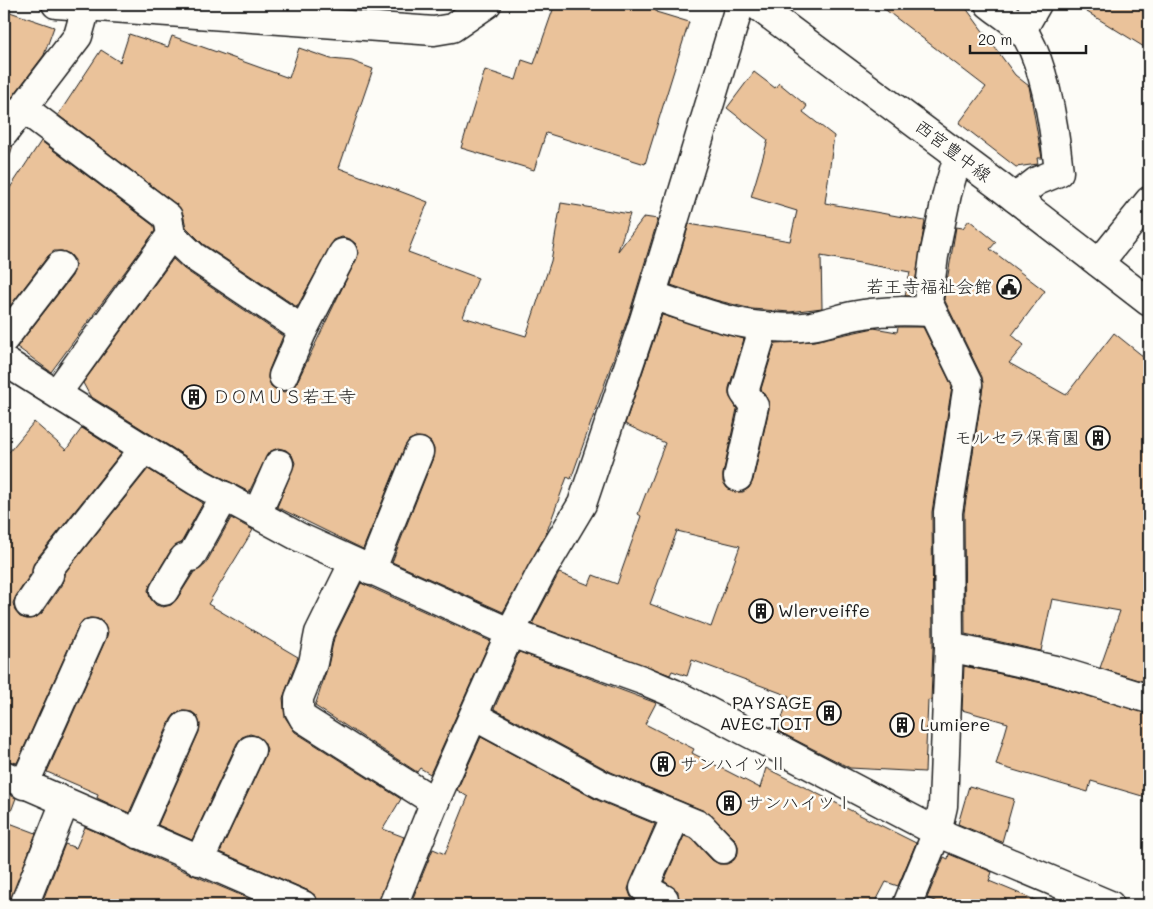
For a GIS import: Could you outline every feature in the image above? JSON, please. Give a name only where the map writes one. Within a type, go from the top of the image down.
[{"type":"street","points":[[56,4],[205,9],[434,32],[452,28],[487,4]]},
{"type":"street","points":[[989,4],[1026,36],[1049,104],[1059,172],[1037,181],[1015,198]]},
{"type":"street","points":[[1021,32],[1037,4]]},
{"type":"street","points":[[4,133],[78,36],[86,5]]},
{"type":"street","points":[[393,905],[434,802],[511,633],[542,571],[582,504],[652,294],[758,6]]},
{"type":"street","name":"西宮豊中線","points":[[758,6],[1015,198],[1149,302]]},
{"type":"street","points":[[23,108],[168,217],[172,235],[193,256],[303,330]]},
{"type":"street","points":[[907,905],[937,832],[943,806],[949,647],[948,512],[968,384],[928,302],[934,256],[947,194],[958,156]]},
{"type":"street","points":[[1100,263],[1149,201]]},
{"type":"street","points":[[57,393],[172,235]]},
{"type":"street","points":[[283,376],[303,330],[343,254]]},
{"type":"street","points":[[4,339],[60,266]]},
{"type":"street","points":[[652,294],[738,324],[764,326],[812,326],[863,314],[894,311],[932,312]]},
{"type":"street","points":[[738,477],[754,406],[744,392],[764,326]]},
{"type":"street","points":[[4,361],[144,449],[299,537],[511,633],[645,681],[673,693],[937,832],[1110,905]]},
{"type":"street","points":[[29,604],[49,575],[47,571],[144,449]]},
{"type":"street","points":[[419,452],[362,567],[319,633],[313,663],[299,698],[299,710],[304,719],[434,802]]},
{"type":"street","points":[[257,514],[279,464]]},
{"type":"street","points":[[164,592],[184,558],[191,556],[225,496]]},
{"type":"street","points":[[92,633],[14,780],[303,905]]},
{"type":"street","points":[[949,647],[1054,670],[1149,699]]},
{"type":"street","points":[[474,716],[604,786],[701,826],[723,849]]},
{"type":"street","points":[[138,834],[185,726]]},
{"type":"street","points":[[199,861],[251,750]]},
{"type":"street","points":[[24,905],[65,802]]},
{"type":"street","points":[[664,899],[644,888],[676,816]]},
{"type":"building","points":[[555,4],[658,4],[656,12],[689,22],[645,164],[546,133],[534,170],[461,148],[485,70],[516,80],[522,60],[534,64]]},
{"type":"building","points":[[878,4],[963,4],[1015,75],[1029,86],[1042,158],[1037,158],[1038,164],[1016,167],[959,123],[986,87]]},
{"type":"building","points":[[1074,4],[1149,4],[1149,50]]},
{"type":"building","points":[[4,10],[54,27],[44,55],[4,108]]},
{"type":"building","points":[[129,34],[168,47],[172,36],[289,78],[299,48],[331,59],[352,61],[373,69],[339,168],[428,202],[408,252],[478,278],[463,317],[526,336],[551,261],[561,203],[630,214],[618,251],[644,217],[658,219],[629,315],[571,479],[567,477],[546,534],[503,612],[392,562],[433,458],[434,449],[431,442],[425,438],[416,437],[409,440],[405,446],[363,549],[277,507],[295,463],[292,455],[286,450],[278,448],[269,452],[249,492],[204,468],[90,396],[83,383],[173,259],[184,269],[283,336],[269,370],[268,378],[271,386],[277,390],[284,392],[292,389],[359,253],[356,244],[350,239],[342,237],[334,240],[297,307],[203,244],[186,227],[183,214],[177,205],[58,115],[101,50],[120,62]]},
{"type":"building","points":[[754,72],[775,88],[779,83],[807,106],[803,112],[834,136],[825,203],[925,221],[913,296],[905,296],[910,272],[821,256],[822,308],[790,312],[752,309],[715,300],[671,285],[689,224],[790,241],[797,211],[751,197],[768,140],[727,108]]},
{"type":"building","points":[[41,141],[154,226],[155,231],[51,372],[17,347],[72,276],[75,260],[70,254],[54,251],[48,256],[4,314],[4,197]]},
{"type":"building","points":[[13,145],[9,158],[4,157],[4,148]]},
{"type":"building","points":[[969,220],[996,242],[990,249],[1045,291],[1012,335],[1024,345],[1009,363],[1066,395],[1114,333],[1149,361],[1149,683],[1100,668],[1120,611],[1052,599],[1041,651],[965,634],[964,513],[983,386],[982,377],[944,299],[956,227],[963,228]]},
{"type":"building","points":[[662,315],[744,339],[729,388],[729,395],[737,409],[723,474],[723,482],[727,488],[735,492],[743,492],[749,488],[753,480],[769,409],[769,403],[761,389],[775,343],[814,341],[874,328],[897,332],[898,327],[923,327],[952,386],[932,512],[933,647],[931,701],[928,700],[925,772],[850,768],[778,731],[789,696],[692,660],[687,676],[672,671],[670,675],[532,624],[559,573],[589,585],[593,575],[617,584],[641,516],[638,514],[665,443],[625,424]],"holes":[[[677,531],[740,546],[711,627],[650,604]]]},
{"type":"building","points":[[34,422],[66,450],[82,428],[121,453],[35,561],[32,572],[13,603],[15,611],[20,617],[27,619],[35,618],[42,613],[62,584],[64,574],[148,469],[203,503],[181,543],[171,550],[151,583],[148,590],[150,598],[156,605],[163,607],[171,605],[177,599],[194,572],[205,565],[231,518],[253,530],[208,604],[298,657],[283,698],[285,717],[295,732],[401,799],[383,829],[404,837],[378,905],[318,905],[316,896],[309,891],[220,852],[265,756],[267,749],[264,742],[257,736],[250,734],[242,737],[237,743],[192,840],[158,825],[199,732],[200,724],[197,716],[192,712],[183,711],[175,714],[171,719],[129,813],[97,798],[98,794],[47,772],[106,639],[108,632],[105,624],[98,619],[90,618],[83,620],[78,627],[17,763],[4,760],[4,458]]},
{"type":"building","points":[[361,583],[490,641],[430,774],[420,768],[417,772],[315,706],[328,666],[334,638]]},
{"type":"building","points":[[519,652],[656,703],[645,724],[694,749],[692,753],[760,788],[766,768],[916,843],[898,886],[886,882],[874,905],[678,905],[678,891],[664,881],[684,836],[692,839],[712,860],[719,864],[727,864],[734,860],[738,853],[735,839],[707,812],[611,772],[494,709]]},
{"type":"building","points":[[964,666],[1051,685],[1149,714],[1149,798],[1091,781],[1088,792],[996,765],[1008,723],[962,710]]},
{"type":"building","points":[[481,737],[597,800],[655,824],[628,889],[631,897],[643,905],[410,905],[433,849],[445,854],[468,797],[457,790]]},
{"type":"building","points":[[969,786],[1014,799],[1002,842],[958,824]]},
{"type":"building","points":[[4,792],[16,798],[7,822],[36,833],[9,905],[4,905]]},
{"type":"building","points":[[85,827],[264,905],[41,905],[65,844],[76,848]]},
{"type":"building","points":[[949,854],[992,872],[989,881],[1047,905],[944,905],[927,898],[944,857],[948,859]]},
{"type":"place","name":"若王寺福祉会館","points":[[1009,287]]},
{"type":"place","name":"ＤＯＭＵＳ若王寺","points":[[194,397]]},
{"type":"place","name":"モルセラ保育園","points":[[1098,438]]},
{"type":"place","name":"Wlerveiffe","points":[[761,611]]},
{"type":"place","name":"PAYSAGE AVEC TOIT","points":[[829,713]]},
{"type":"place","name":"Lumiere","points":[[902,725]]},
{"type":"place","name":"サンハイツⅡ","points":[[663,764]]},
{"type":"place","name":"サンハイツⅠ","points":[[729,803]]}]
